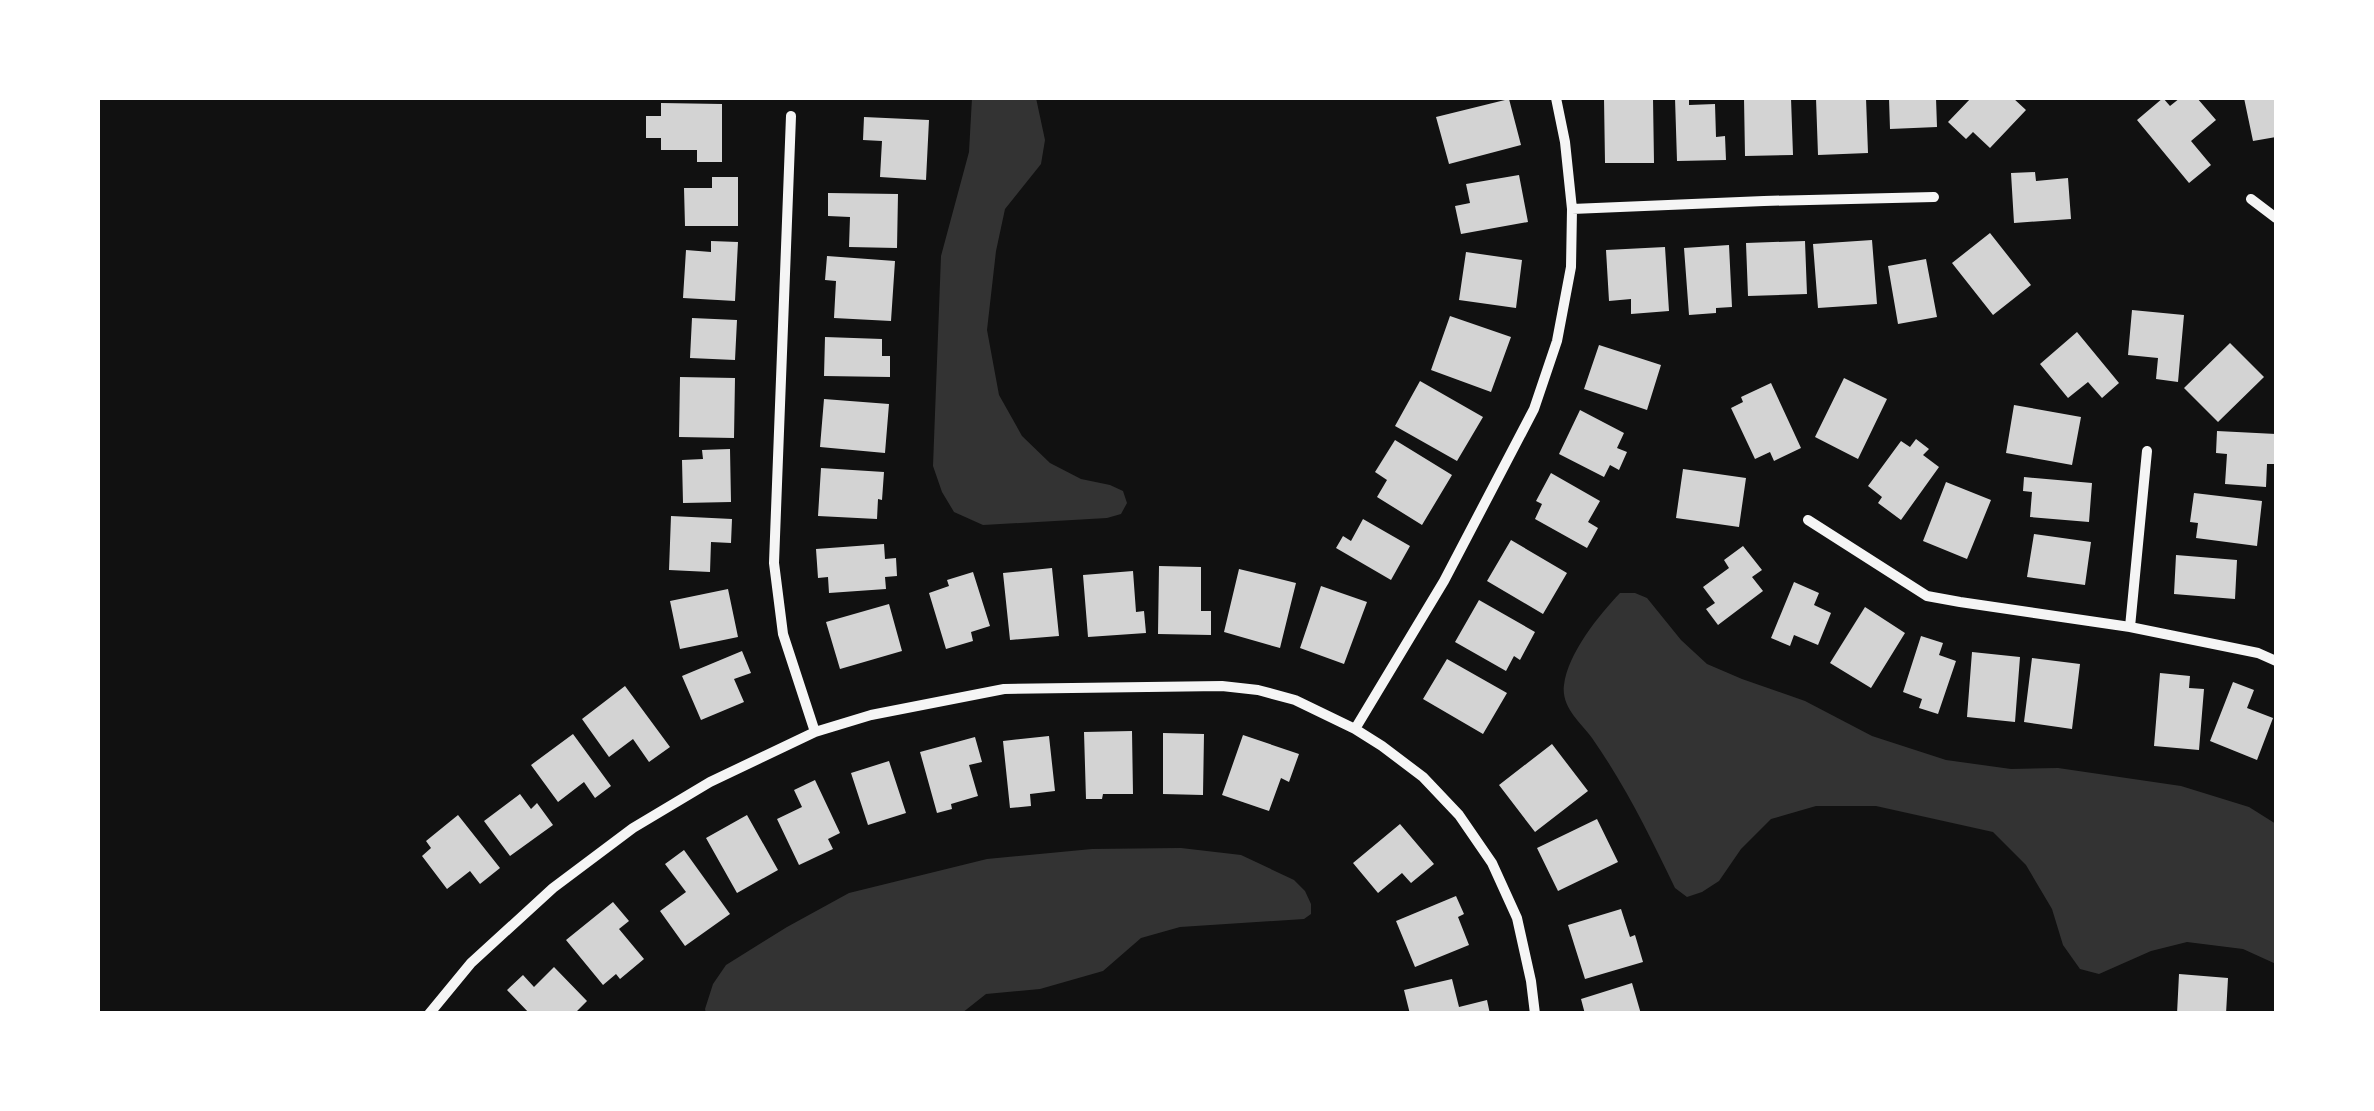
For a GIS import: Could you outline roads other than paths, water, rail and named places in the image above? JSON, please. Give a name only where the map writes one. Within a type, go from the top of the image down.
[{"type":"street","points":[[1355,730],[1444,581],[1534,409],[1557,340],[1571,267],[1572,210],[1556,98]]},
{"type":"street","points":[[792,116],[774,563],[783,634],[815,732]]},
{"type":"street","points":[[1572,210],[1934,197]]},
{"type":"street","points":[[2251,199],[2276,218]]},
{"type":"street","points":[[2130,627],[2147,451]]},
{"type":"street","points":[[1808,520],[1927,596],[2130,627],[2276,661]]},
{"type":"street","points":[[429,1014],[471,963],[553,888],[633,828],[710,782],[815,732],[886,712],[1004,689],[1128,686],[1222,686],[1296,700],[1382,746],[1423,778],[1459,815],[1492,863],[1517,918],[1536,1014]]}]
